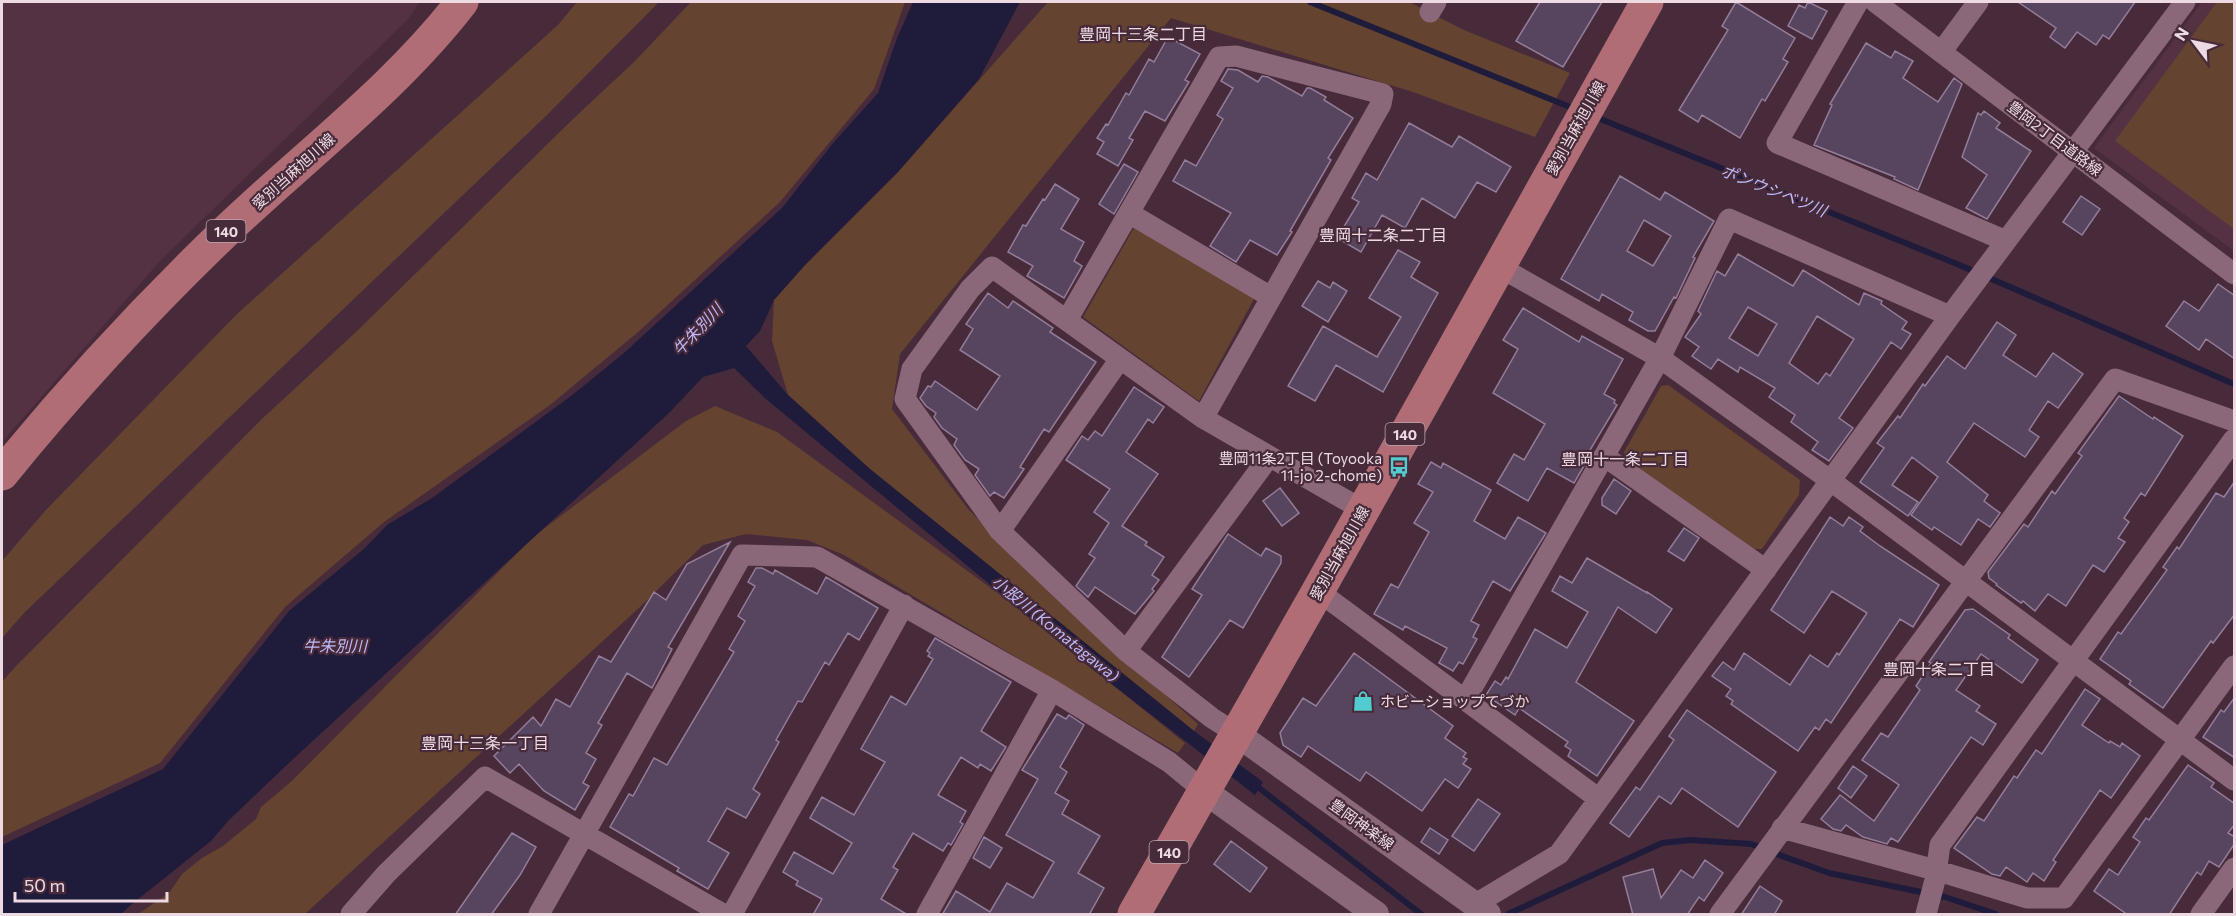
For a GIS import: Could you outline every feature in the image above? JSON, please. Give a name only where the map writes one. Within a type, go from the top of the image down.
[{"type":"main road","name":"愛別当麻旭川線","points":[[2,474],[59,404],[144,311],[225,232],[385,88],[440,31],[462,2]]},
{"type":"main road","name":"愛別当麻旭川線","points":[[1140,912],[1207,784],[1318,591],[1647,2]]},
{"type":"street","points":[[1858,2],[1777,143],[2006,241]]},
{"type":"street","name":"豊岡2丁目道路線","points":[[1875,2],[2235,274]]},
{"type":"street","points":[[1942,51],[1978,2]]},
{"type":"street","points":[[1481,910],[1559,854],[1950,316],[2185,2]]},
{"type":"street","points":[[1067,320],[1219,57],[1236,56],[1383,94],[1381,104],[1203,418]]},
{"type":"street","points":[[1129,213],[1271,297]]},
{"type":"street","points":[[1465,700],[1660,358],[1729,219],[1950,316]]},
{"type":"street","points":[[1498,266],[1660,358],[1831,481],[2235,780]]},
{"type":"street","points":[[1234,740],[1212,718],[1126,651],[1000,531],[905,399],[912,369],[970,289],[992,267],[1203,418],[1363,510]]},
{"type":"street","points":[[1000,531],[1119,359]]},
{"type":"street","points":[[1720,915],[2115,379],[2235,420]]},
{"type":"street","points":[[1927,914],[1940,844],[2235,439]]},
{"type":"street","points":[[1604,456],[1766,570]]},
{"type":"street","points":[[1126,651],[1269,457]]},
{"type":"street","points":[[538,915],[742,555],[817,557],[904,605],[1052,690],[1207,784],[1376,915]]},
{"type":"street","points":[[1318,591],[1599,799]]},
{"type":"street","points":[[732,915],[904,605]]},
{"type":"street","points":[[1778,834],[2027,898],[2064,898],[2235,666]]},
{"type":"street","points":[[927,915],[1052,690]]},
{"type":"street","name":"豊岡神楽線","points":[[1234,740],[1481,910]]},
{"type":"street","points":[[351,915],[394,866],[485,777],[723,915]]},
{"type":"street","points":[[2201,915],[2235,868]]},
{"type":"shaded area","points":[[2,2],[420,2],[407,20],[159,262],[2,442]]},
{"type":"shaded area","points":[[577,2],[659,2],[546,116],[25,612],[2,638],[2,561],[45,511],[237,314],[558,25]]},
{"type":"shaded area","points":[[691,2],[905,2],[874,89],[779,203],[637,333],[550,405],[384,522],[285,607],[160,763],[2,837],[2,682],[264,417],[356,332],[635,61]]},
{"type":"shaded area","points":[[1048,2],[1409,2],[1464,30],[1570,73],[1535,137],[1413,92],[1171,18],[900,354],[892,409],[968,509],[1068,608],[1198,724],[1194,731],[870,469],[788,395],[772,341],[774,300],[805,265],[898,172]]},
{"type":"shaded area","points":[[2202,2],[2234,2],[2234,251],[2094,148]]},
{"type":"shaded area","points":[[2217,2],[2234,2],[2234,229],[2115,141]]},
{"type":"shaded area","points":[[1135,226],[1255,297],[1199,401],[1083,317]]},
{"type":"shaded area","points":[[1668,385],[1800,480],[1799,495],[1762,549],[1754,549],[1625,458],[1624,452],[1661,386]]},
{"type":"shaded area","points":[[715,406],[777,432],[999,594],[1185,743],[1178,753],[844,555],[807,540],[746,534],[703,545],[641,606],[305,914],[138,914],[169,893],[182,874],[202,858],[223,846],[256,819],[261,807],[293,780],[533,537],[686,421]]},
{"type":"water","name":"牛朱別川","points":[[913,2],[1020,2],[979,79],[898,172],[805,265],[774,300],[760,331],[746,346],[788,395],[870,469],[1194,731],[1263,782],[1255,795],[1087,665],[766,399],[734,368],[703,377],[670,412],[291,761],[228,821],[211,841],[121,914],[2,914],[2,845],[163,769],[289,611],[365,548],[387,525],[432,498],[571,396],[624,353],[782,208],[834,142],[878,93],[897,38]]},
{"type":"building","points":[[1540,2],[1602,2],[1563,67],[1516,41]]},
{"type":"building","points":[[1736,2],[1795,38],[1783,59],[1788,62],[1765,101],[1762,99],[1740,138],[1702,115],[1698,122],[1679,110],[1728,30],[1722,26]]},
{"type":"building","points":[[1808,2],[1827,11],[1812,39],[1788,26],[1799,5],[1805,8]]},
{"type":"building","points":[[2018,2],[2135,2],[2109,39],[2103,35],[2096,45],[2077,32],[2065,48],[2050,37],[2056,28]]},
{"type":"building","points":[[1168,37],[1200,54],[1185,80],[1189,82],[1165,121],[1145,111],[1129,138],[1133,140],[1118,166],[1097,154],[1104,142],[1097,138],[1106,124],[1108,125],[1126,93],[1129,95],[1149,59],[1154,62]]},
{"type":"building","points":[[1866,43],[1891,58],[1895,51],[1913,61],[1903,78],[1938,102],[1954,78],[1962,84],[1918,190],[1894,179],[1895,177],[1814,145],[1832,105],[1830,104]]},
{"type":"building","points":[[1228,69],[1238,70],[1258,82],[1262,76],[1268,77],[1302,96],[1307,88],[1310,88],[1326,97],[1324,100],[1353,118],[1328,158],[1331,160],[1277,255],[1250,240],[1236,262],[1210,246],[1231,213],[1173,181],[1185,160],[1196,166],[1223,119],[1217,115],[1233,88],[1221,81]]},
{"type":"building","points":[[1984,111],[2000,123],[1996,128],[2031,151],[1987,219],[1966,208],[1987,175],[1962,157],[1978,113],[1981,115]]},
{"type":"building","points":[[1409,123],[1452,147],[1459,136],[1511,167],[1496,192],[1477,182],[1455,218],[1422,198],[1405,228],[1382,215],[1361,252],[1337,238],[1359,202],[1352,198],[1366,173],[1377,180]]},
{"type":"building","points":[[1124,164],[1138,172],[1114,214],[1099,204]]},
{"type":"building","points":[[1620,176],[1660,200],[1665,192],[1714,221],[1693,257],[1695,258],[1676,298],[1674,297],[1655,331],[1648,331],[1629,320],[1633,312],[1602,294],[1599,301],[1561,279]],"holes":[[[1644,220],[1671,236],[1653,266],[1627,251]]]},
{"type":"building","points":[[1055,184],[1079,199],[1061,229],[1084,242],[1074,261],[1082,266],[1064,298],[1027,276],[1033,266],[1008,252],[1023,225],[1026,226]]},
{"type":"building","points":[[2081,196],[2100,209],[2082,235],[2063,222]]},
{"type":"building","points":[[1398,250],[1420,262],[1411,277],[1438,293],[1383,392],[1336,365],[1315,401],[1288,386],[1323,326],[1377,357],[1401,317],[1369,298]]},
{"type":"building","points":[[1738,254],[1793,286],[1803,270],[1859,305],[1864,293],[1882,301],[1881,304],[1907,322],[1902,329],[1911,334],[1901,349],[1891,342],[1839,418],[1853,428],[1829,461],[1812,450],[1818,442],[1791,422],[1795,415],[1769,397],[1775,388],[1740,367],[1738,372],[1718,359],[1711,369],[1692,356],[1699,347],[1685,337],[1701,314],[1698,311],[1717,271],[1725,276]],"holes":[[[1748,307],[1777,324],[1758,356],[1729,338]],[[1817,316],[1854,339],[1830,376],[1826,373],[1818,384],[1789,363]]]},
{"type":"building","points":[[1318,281],[1330,288],[1333,282],[1347,291],[1328,322],[1302,306]]},
{"type":"building","points":[[2218,284],[2235,296],[2235,359],[2206,339],[2199,350],[2166,326],[2184,301],[2199,311]]},
{"type":"building","points":[[988,293],[1008,308],[1013,301],[1053,328],[1050,332],[1096,362],[1049,432],[1044,429],[1020,467],[1024,469],[1004,498],[994,492],[990,496],[975,475],[979,469],[965,460],[954,445],[957,439],[942,428],[934,417],[936,413],[920,398],[928,386],[931,387],[935,381],[977,410],[1000,376],[960,350],[973,329],[966,324]]},
{"type":"building","points":[[1523,308],[1579,342],[1582,336],[1623,359],[1604,394],[1615,400],[1614,403],[1617,405],[1581,465],[1584,466],[1574,483],[1547,468],[1528,501],[1497,483],[1514,454],[1524,460],[1545,424],[1493,393],[1518,349],[1503,340]]},
{"type":"building","points":[[1997,322],[2016,335],[2003,355],[2036,377],[2053,353],[2083,374],[2058,408],[2048,401],[2029,430],[2039,437],[2025,457],[1974,423],[1947,462],[1988,495],[1984,501],[2000,513],[1990,527],[1978,519],[1961,545],[1934,527],[1932,530],[1911,515],[1938,477],[1912,457],[1892,485],[1918,502],[1908,516],[1860,482],[1884,448],[1877,443],[1898,416],[1900,418],[1923,384],[1925,386],[1947,356],[1965,369]]},
{"type":"building","points":[[1134,387],[1164,407],[1153,423],[1148,419],[1126,452],[1158,474],[1122,526],[1147,542],[1145,545],[1164,557],[1152,575],[1159,580],[1152,589],[1154,591],[1135,614],[1095,587],[1088,597],[1076,586],[1095,558],[1089,554],[1109,523],[1094,512],[1110,489],[1066,460],[1082,436],[1088,440],[1095,431],[1102,436]]},
{"type":"building","points":[[2119,396],[2183,436],[2145,496],[2141,493],[2124,518],[2129,522],[2118,538],[2125,542],[2104,572],[2093,565],[2066,606],[2048,594],[2035,611],[1996,585],[1989,578],[1988,572],[2024,524],[2028,527],[2052,491],[2055,494],[2082,456],[2078,453]]},
{"type":"building","points":[[1431,462],[1441,468],[1443,463],[1491,490],[1474,521],[1505,539],[1518,517],[1546,533],[1510,591],[1493,581],[1471,621],[1479,625],[1473,637],[1477,639],[1463,664],[1459,662],[1453,671],[1439,663],[1447,648],[1405,626],[1403,630],[1374,614],[1391,584],[1398,588],[1429,532],[1414,523],[1433,492],[1418,484]]},
{"type":"building","points":[[1614,479],[1631,491],[1616,514],[1602,505],[1602,498]]},
{"type":"building","points":[[2235,481],[2235,614],[2213,643],[2211,641],[2163,708],[2129,684],[2131,681],[2100,659],[2118,632],[2121,634],[2167,570],[2163,567],[2177,547],[2179,549],[2216,493],[2224,497]]},
{"type":"building","points":[[1280,488],[1299,513],[1282,526],[1263,501]]},
{"type":"building","points":[[1830,517],[1843,526],[1849,517],[1863,527],[1860,531],[1939,585],[1913,627],[1900,619],[1831,723],[1826,719],[1819,730],[1815,727],[1798,751],[1731,704],[1733,701],[1726,696],[1731,689],[1712,676],[1723,662],[1734,670],[1744,653],[1790,685],[1810,655],[1828,667],[1837,653],[1839,655],[1867,613],[1832,591],[1804,633],[1771,610]]},
{"type":"building","points":[[1684,528],[1699,538],[1684,561],[1668,551]]},
{"type":"building","points":[[1228,534],[1261,556],[1266,548],[1281,556],[1281,563],[1243,628],[1230,620],[1189,677],[1162,657],[1202,595],[1192,589]]},
{"type":"building","points":[[730,542],[668,647],[672,649],[652,688],[627,673],[598,723],[602,725],[586,753],[596,759],[583,783],[589,786],[575,810],[544,791],[519,764],[510,773],[494,756],[533,717],[541,726],[556,699],[570,707],[599,656],[611,662],[654,592],[666,600],[687,564]]},
{"type":"building","points":[[1587,558],[1672,609],[1656,633],[1618,607],[1576,682],[1634,721],[1597,776],[1568,756],[1571,750],[1565,746],[1568,742],[1519,708],[1515,715],[1486,695],[1495,681],[1501,685],[1506,677],[1508,679],[1535,629],[1567,648],[1588,612],[1552,591],[1560,576],[1572,583]]},
{"type":"building","points":[[756,568],[762,568],[773,574],[775,570],[817,594],[826,577],[878,608],[859,640],[848,633],[829,665],[825,662],[802,702],[798,701],[776,740],[779,742],[753,789],[760,794],[746,818],[727,808],[708,841],[729,853],[708,889],[677,871],[679,868],[610,827],[629,794],[633,796],[654,758],[667,765],[734,652],[729,649],[745,621],[738,616],[755,586],[748,582]]},
{"type":"building","points":[[1973,609],[2010,635],[2008,638],[2038,660],[2022,683],[1981,654],[1956,690],[1980,706],[1976,711],[1996,724],[1983,745],[1971,737],[1898,842],[1891,838],[1887,844],[1863,837],[1846,825],[1841,831],[1833,829],[1821,819],[1840,795],[1874,821],[1899,785],[1862,760],[1881,733],[1888,737],[1920,690],[1916,686],[1931,663],[1929,662],[1965,610]]},
{"type":"building","points":[[935,638],[1011,682],[981,731],[1006,747],[991,771],[980,764],[978,768],[961,757],[938,795],[966,811],[960,822],[963,824],[951,845],[948,843],[943,851],[913,833],[893,867],[898,870],[881,899],[908,915],[813,915],[822,899],[796,885],[798,881],[783,872],[794,852],[833,874],[852,843],[810,818],[822,797],[854,815],[885,762],[861,749],[891,696],[906,705],[933,659],[928,656],[930,653],[927,651]]},
{"type":"building","points":[[1354,653],[1453,726],[1445,738],[1466,753],[1463,757],[1467,759],[1463,764],[1471,769],[1458,788],[1445,779],[1422,811],[1366,772],[1360,781],[1308,746],[1301,757],[1283,745],[1280,733],[1303,698],[1316,706]]},
{"type":"building","points":[[2085,689],[2100,699],[2082,725],[2109,743],[2110,741],[2120,747],[2122,743],[2140,756],[2111,798],[2100,790],[2053,860],[2056,862],[2044,881],[2033,873],[2027,882],[2006,867],[2000,876],[1992,874],[1954,848],[1977,817],[1984,821],[2014,776],[2017,778],[2036,750],[2042,754]]},
{"type":"building","points":[[2235,697],[2235,758],[2203,737],[2221,710],[2224,712]]},
{"type":"building","points":[[1687,710],[1776,772],[1738,827],[1682,788],[1671,804],[1659,796],[1629,837],[1610,823],[1636,787],[1640,790],[1674,740],[1669,736]]},
{"type":"building","points":[[1057,714],[1066,719],[1069,715],[1084,725],[1060,767],[1067,772],[1055,793],[1069,801],[1062,814],[1100,836],[1078,873],[1104,888],[1089,915],[942,915],[956,891],[990,912],[1007,883],[1033,898],[1054,862],[1006,835],[1038,779],[1022,770]]},
{"type":"building","points":[[2188,765],[2214,783],[2211,787],[2235,804],[2235,824],[2228,833],[2235,837],[2235,843],[2219,867],[2209,861],[2201,875],[2197,872],[2169,915],[2128,915],[2094,891],[2109,869],[2118,875],[2140,842],[2133,837],[2146,818],[2149,820]]},
{"type":"building","points":[[1853,766],[1867,776],[1851,798],[1838,788]]},
{"type":"building","points":[[1478,799],[1500,814],[1474,851],[1452,836]]},
{"type":"building","points":[[1430,828],[1448,840],[1439,854],[1421,842]]},
{"type":"building","points":[[512,833],[536,847],[520,875],[491,915],[455,915]]},
{"type":"building","points":[[984,837],[1002,848],[990,868],[973,858]]},
{"type":"building","points":[[1231,841],[1267,868],[1250,892],[1214,864]]},
{"type":"building","points":[[1705,860],[1723,873],[1704,901],[1699,897],[1687,915],[1633,915],[1623,877],[1653,869],[1661,898],[1681,870],[1693,878]]},
{"type":"building","points":[[1760,886],[1782,901],[1774,915],[1741,915]]},
{"type":"waterway","name":"ポンウシベツ川","points":[[1310,2],[1575,109]]},
{"type":"waterway","name":"ポンウシベツ川","points":[[1593,116],[1957,264],[2234,384]]},
{"type":"waterway","name":"小股川 (Komatagawa)","points":[[1254,784],[1421,914]]},
{"type":"waterway","name":"小股川 (Komatagawa)","points":[[1508,914],[1662,843],[1691,840],[1751,844],[1762,848]]},
{"type":"waterway","name":"小股川 (Komatagawa)","points":[[1771,852],[1829,873],[1945,897],[1996,914]]},
{"type":"place","name":"豊岡11条2丁目 (Toyooka 11-jo 2-chome)","points":[[1399,467]]},
{"type":"place","name":"ホビーショップてづか","points":[[1363,701]]},
{"type":"district","name":"豊岡十三条二丁目","points":[[1143,33]]},
{"type":"district","name":"豊岡十二条二丁目","points":[[1383,234]]},
{"type":"district","name":"豊岡十一条二丁目","points":[[1625,458]]},
{"type":"district","name":"豊岡十条二丁目","points":[[1939,668]]},
{"type":"district","name":"豊岡十三条一丁目","points":[[485,742]]}]
